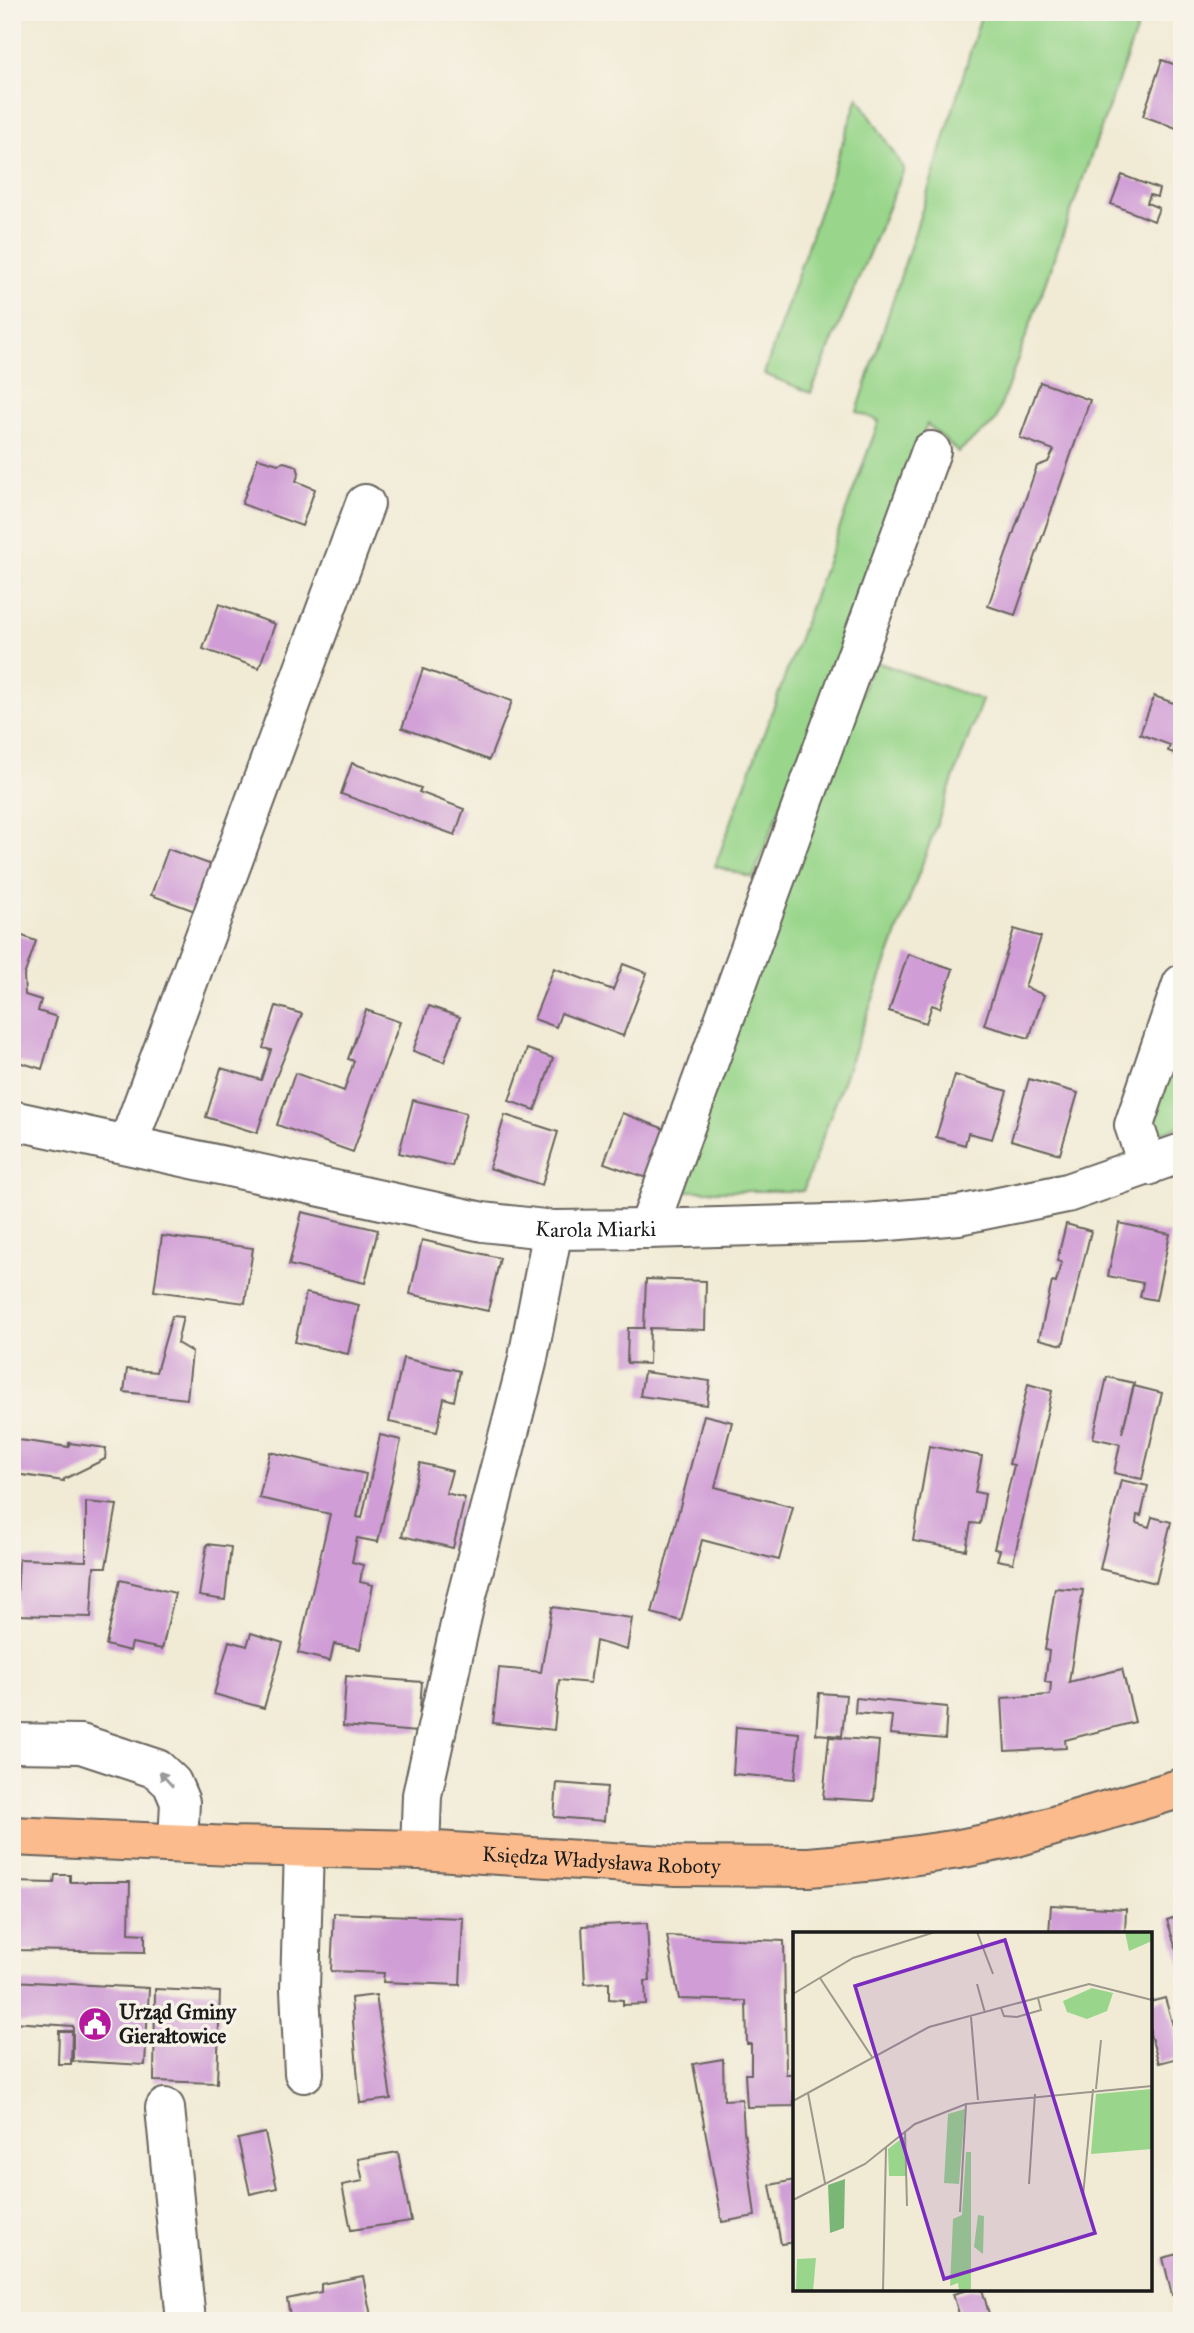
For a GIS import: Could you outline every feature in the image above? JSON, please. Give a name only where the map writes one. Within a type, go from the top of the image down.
[{"type":"main road","name":"Księdza Władysława Roboty","points":[[12,1836],[420,1850],[676,1866],[809,1867],[931,1853],[1013,1838],[1182,1788]]},
{"type":"street","points":[[648,1229],[931,451]]},
{"type":"street","points":[[128,1144],[365,504]]},
{"type":"street","points":[[1165,1160],[1134,1125],[1182,984]]},
{"type":"street","name":"Karola Miarki","points":[[12,1120],[483,1222],[552,1230],[865,1223],[959,1214],[1066,1193],[1165,1160]]},
{"type":"street","points":[[420,1850],[422,1795],[464,1607],[527,1363],[552,1230]]},
{"type":"street","points":[[12,1743],[80,1744],[157,1769],[172,1783],[180,1802],[178,1843]]},
{"type":"street","points":[[304,1847],[300,1989],[304,2073]]},
{"type":"street","points":[[165,2108],[186,2321]]},
{"type":"green space","points":[[982,12],[1143,12],[995,422],[958,452],[927,424],[753,878],[715,866],[879,421],[857,412],[938,160]]},
{"type":"green space","points":[[858,97],[904,169],[811,393],[764,374]]},
{"type":"green space","points":[[874,661],[982,700],[803,1191],[670,1191]]},
{"type":"green space","points":[[1182,1013],[1182,1125],[1153,1136],[1144,1125]]},
{"type":"building","points":[[1162,60],[1182,67],[1182,130],[1143,116]]},
{"type":"building","points":[[1122,175],[1159,189],[1157,197],[1150,195],[1147,203],[1159,208],[1154,221],[1111,204]]},
{"type":"building","points":[[1040,382],[1090,400],[1015,615],[988,606],[1037,466],[1048,462],[1054,450],[1020,438]]},
{"type":"building","points":[[258,458],[297,466],[299,473],[296,481],[315,489],[302,526],[242,504]]},
{"type":"building","points":[[219,604],[275,624],[259,668],[203,649]]},
{"type":"building","points":[[423,669],[512,701],[489,760],[402,728]]},
{"type":"building","points":[[1154,696],[1182,706],[1182,756],[1168,751],[1170,745],[1140,734]]},
{"type":"building","points":[[352,763],[421,788],[419,792],[464,809],[455,835],[341,794]]},
{"type":"building","points":[[168,849],[220,868],[203,914],[151,895]]},
{"type":"building","points":[[1014,929],[1041,937],[1025,987],[1044,995],[1029,1038],[984,1025]]},
{"type":"building","points":[[12,932],[36,941],[24,976],[25,995],[41,1000],[38,1011],[57,1017],[42,1069],[12,1060]]},
{"type":"building","points":[[908,954],[953,969],[940,1008],[932,1005],[926,1023],[889,1011]]},
{"type":"building","points":[[623,964],[647,973],[623,1036],[561,1013],[556,1027],[534,1019],[554,968],[613,990]]},
{"type":"building","points":[[276,1006],[302,1014],[273,1084],[257,1133],[206,1117],[221,1068],[261,1080],[271,1050],[263,1048]]},
{"type":"building","points":[[429,1006],[460,1017],[444,1062],[413,1051]]},
{"type":"building","points":[[366,1010],[400,1022],[353,1152],[277,1125],[295,1073],[344,1091],[354,1061],[348,1059]]},
{"type":"building","points":[[527,1049],[553,1058],[535,1110],[509,1101]]},
{"type":"building","points":[[955,1075],[1007,1091],[992,1139],[968,1133],[965,1145],[936,1137]]},
{"type":"building","points":[[1029,1079],[1078,1093],[1060,1154],[1011,1140]]},
{"type":"building","points":[[413,1100],[466,1113],[452,1166],[399,1153]]},
{"type":"building","points":[[622,1113],[673,1132],[655,1181],[604,1163]]},
{"type":"building","points":[[505,1115],[558,1132],[542,1185],[489,1168]]},
{"type":"building","points":[[302,1212],[378,1230],[365,1283],[289,1265]]},
{"type":"building","points":[[1119,1223],[1170,1234],[1156,1300],[1140,1297],[1143,1283],[1108,1276]]},
{"type":"building","points":[[1066,1224],[1091,1231],[1063,1345],[1039,1339],[1052,1282],[1056,1283],[1061,1262],[1057,1261]]},
{"type":"building","points":[[162,1236],[253,1248],[245,1303],[154,1291]]},
{"type":"building","points":[[422,1240],[500,1258],[488,1311],[410,1294]]},
{"type":"building","points":[[646,1279],[706,1281],[705,1330],[650,1328],[649,1364],[627,1363],[628,1328],[644,1328]]},
{"type":"building","points":[[306,1293],[359,1305],[348,1354],[295,1342]]},
{"type":"building","points":[[172,1316],[183,1317],[177,1343],[192,1352],[187,1399],[124,1392],[127,1369],[156,1372]]},
{"type":"building","points":[[403,1358],[460,1371],[454,1401],[444,1398],[437,1432],[389,1422]]},
{"type":"building","points":[[644,1372],[710,1381],[707,1405],[640,1396]]},
{"type":"building","points":[[1107,1377],[1134,1383],[1122,1433],[1134,1386],[1162,1393],[1142,1479],[1114,1473],[1120,1444],[1093,1438]]},
{"type":"building","points":[[1028,1384],[1052,1391],[1013,1563],[997,1560],[1000,1550],[994,1549],[1014,1465],[1009,1464]]},
{"type":"building","points":[[704,1415],[732,1422],[715,1487],[793,1507],[779,1560],[702,1540],[681,1621],[652,1613]]},
{"type":"building","points":[[380,1435],[401,1440],[378,1542],[357,1538],[352,1562],[363,1565],[360,1582],[373,1585],[360,1649],[334,1644],[330,1661],[298,1653],[330,1514],[259,1498],[270,1452],[366,1474],[357,1517],[362,1518]]},
{"type":"building","points":[[12,1439],[69,1447],[69,1443],[106,1448],[105,1459],[64,1481],[15,1474],[12,1490]]},
{"type":"building","points":[[929,1446],[982,1456],[975,1492],[985,1494],[980,1524],[971,1523],[966,1550],[913,1541]]},
{"type":"building","points":[[420,1463],[452,1471],[446,1493],[465,1498],[453,1548],[402,1536]]},
{"type":"building","points":[[1121,1480],[1148,1486],[1141,1516],[1137,1515],[1136,1523],[1149,1527],[1152,1517],[1171,1522],[1156,1583],[1100,1569]]},
{"type":"building","points":[[86,1502],[117,1505],[106,1567],[94,1567],[91,1617],[16,1615],[19,1559],[86,1561]]},
{"type":"building","points":[[207,1544],[231,1547],[225,1600],[199,1596]]},
{"type":"building","points":[[120,1580],[175,1593],[162,1649],[132,1643],[130,1651],[106,1645]]},
{"type":"building","points":[[1055,1588],[1083,1590],[1069,1682],[1122,1669],[1135,1722],[1065,1740],[1066,1748],[1005,1751],[1002,1698],[1050,1695],[1051,1683],[1045,1682],[1049,1651],[1045,1650]]},
{"type":"building","points":[[552,1607],[632,1618],[627,1650],[596,1641],[590,1683],[559,1680],[554,1730],[493,1723],[499,1668],[541,1672]]},
{"type":"building","points":[[251,1633],[283,1643],[264,1708],[214,1694],[229,1641],[247,1646]]},
{"type":"building","points":[[346,1676],[422,1682],[418,1732],[343,1726]]},
{"type":"building","points":[[819,1693],[846,1695],[842,1736],[816,1734]]},
{"type":"building","points":[[856,1698],[947,1707],[945,1739],[890,1734],[892,1716],[855,1713]]},
{"type":"building","points":[[736,1727],[799,1733],[795,1779],[733,1774]]},
{"type":"building","points":[[829,1737],[879,1741],[874,1801],[823,1798]]},
{"type":"building","points":[[557,1783],[607,1787],[604,1821],[554,1817]]},
{"type":"building","points":[[55,1875],[70,1875],[70,1882],[130,1882],[129,1933],[145,1934],[145,1952],[12,1950],[12,1882],[54,1883]]},
{"type":"building","points":[[1051,1905],[1126,1909],[1125,1932],[1049,1932]]},
{"type":"building","points":[[334,1913],[463,1918],[460,1985],[383,1982],[384,1973],[331,1971]]},
{"type":"building","points":[[1182,1915],[1182,1964],[1181,1964],[1167,1920]]},
{"type":"building","points":[[647,1923],[650,1981],[645,1981],[646,2004],[623,2005],[623,2000],[609,1999],[609,1982],[585,1984],[582,1926]]},
{"type":"building","points":[[667,1936],[784,1941],[786,2074],[793,2074],[793,2106],[747,2107],[745,2074],[751,2074],[751,2044],[747,2044],[746,2001],[679,1999]]},
{"type":"building","name":"Urząd Gminy Gierałtowice","points":[[12,1981],[149,1988],[145,2065],[73,2061],[73,2026],[12,2022]]},
{"type":"building","points":[[155,1989],[220,1992],[217,2083],[154,2081]]},
{"type":"building","points":[[376,1995],[391,2099],[360,2103],[351,1998]]},
{"type":"building","points":[[1165,1998],[1182,2057],[1159,2063],[1152,2040],[1152,2001]]},
{"type":"building","points":[[59,2031],[72,2031],[71,2064],[58,2064]]},
{"type":"building","points":[[723,2059],[724,2100],[742,2099],[755,2216],[722,2222],[693,2064]]},
{"type":"building","points":[[265,2133],[277,2188],[250,2194],[238,2139]]},
{"type":"building","points":[[398,2152],[411,2221],[351,2230],[342,2185],[363,2181],[358,2159]]},
{"type":"building","points":[[793,2180],[793,2242],[781,2244],[770,2185]]},
{"type":"building","points":[[1182,2253],[1182,2292],[1172,2295],[1163,2258]]},
{"type":"building","points":[[363,2276],[372,2321],[291,2321],[287,2299],[321,2292],[321,2284]]},
{"type":"building","points":[[983,2291],[991,2321],[961,2321],[953,2294]]},
{"type":"place","name":"Urząd Gminy Gierałtowice","points":[[95,2024]]}]
